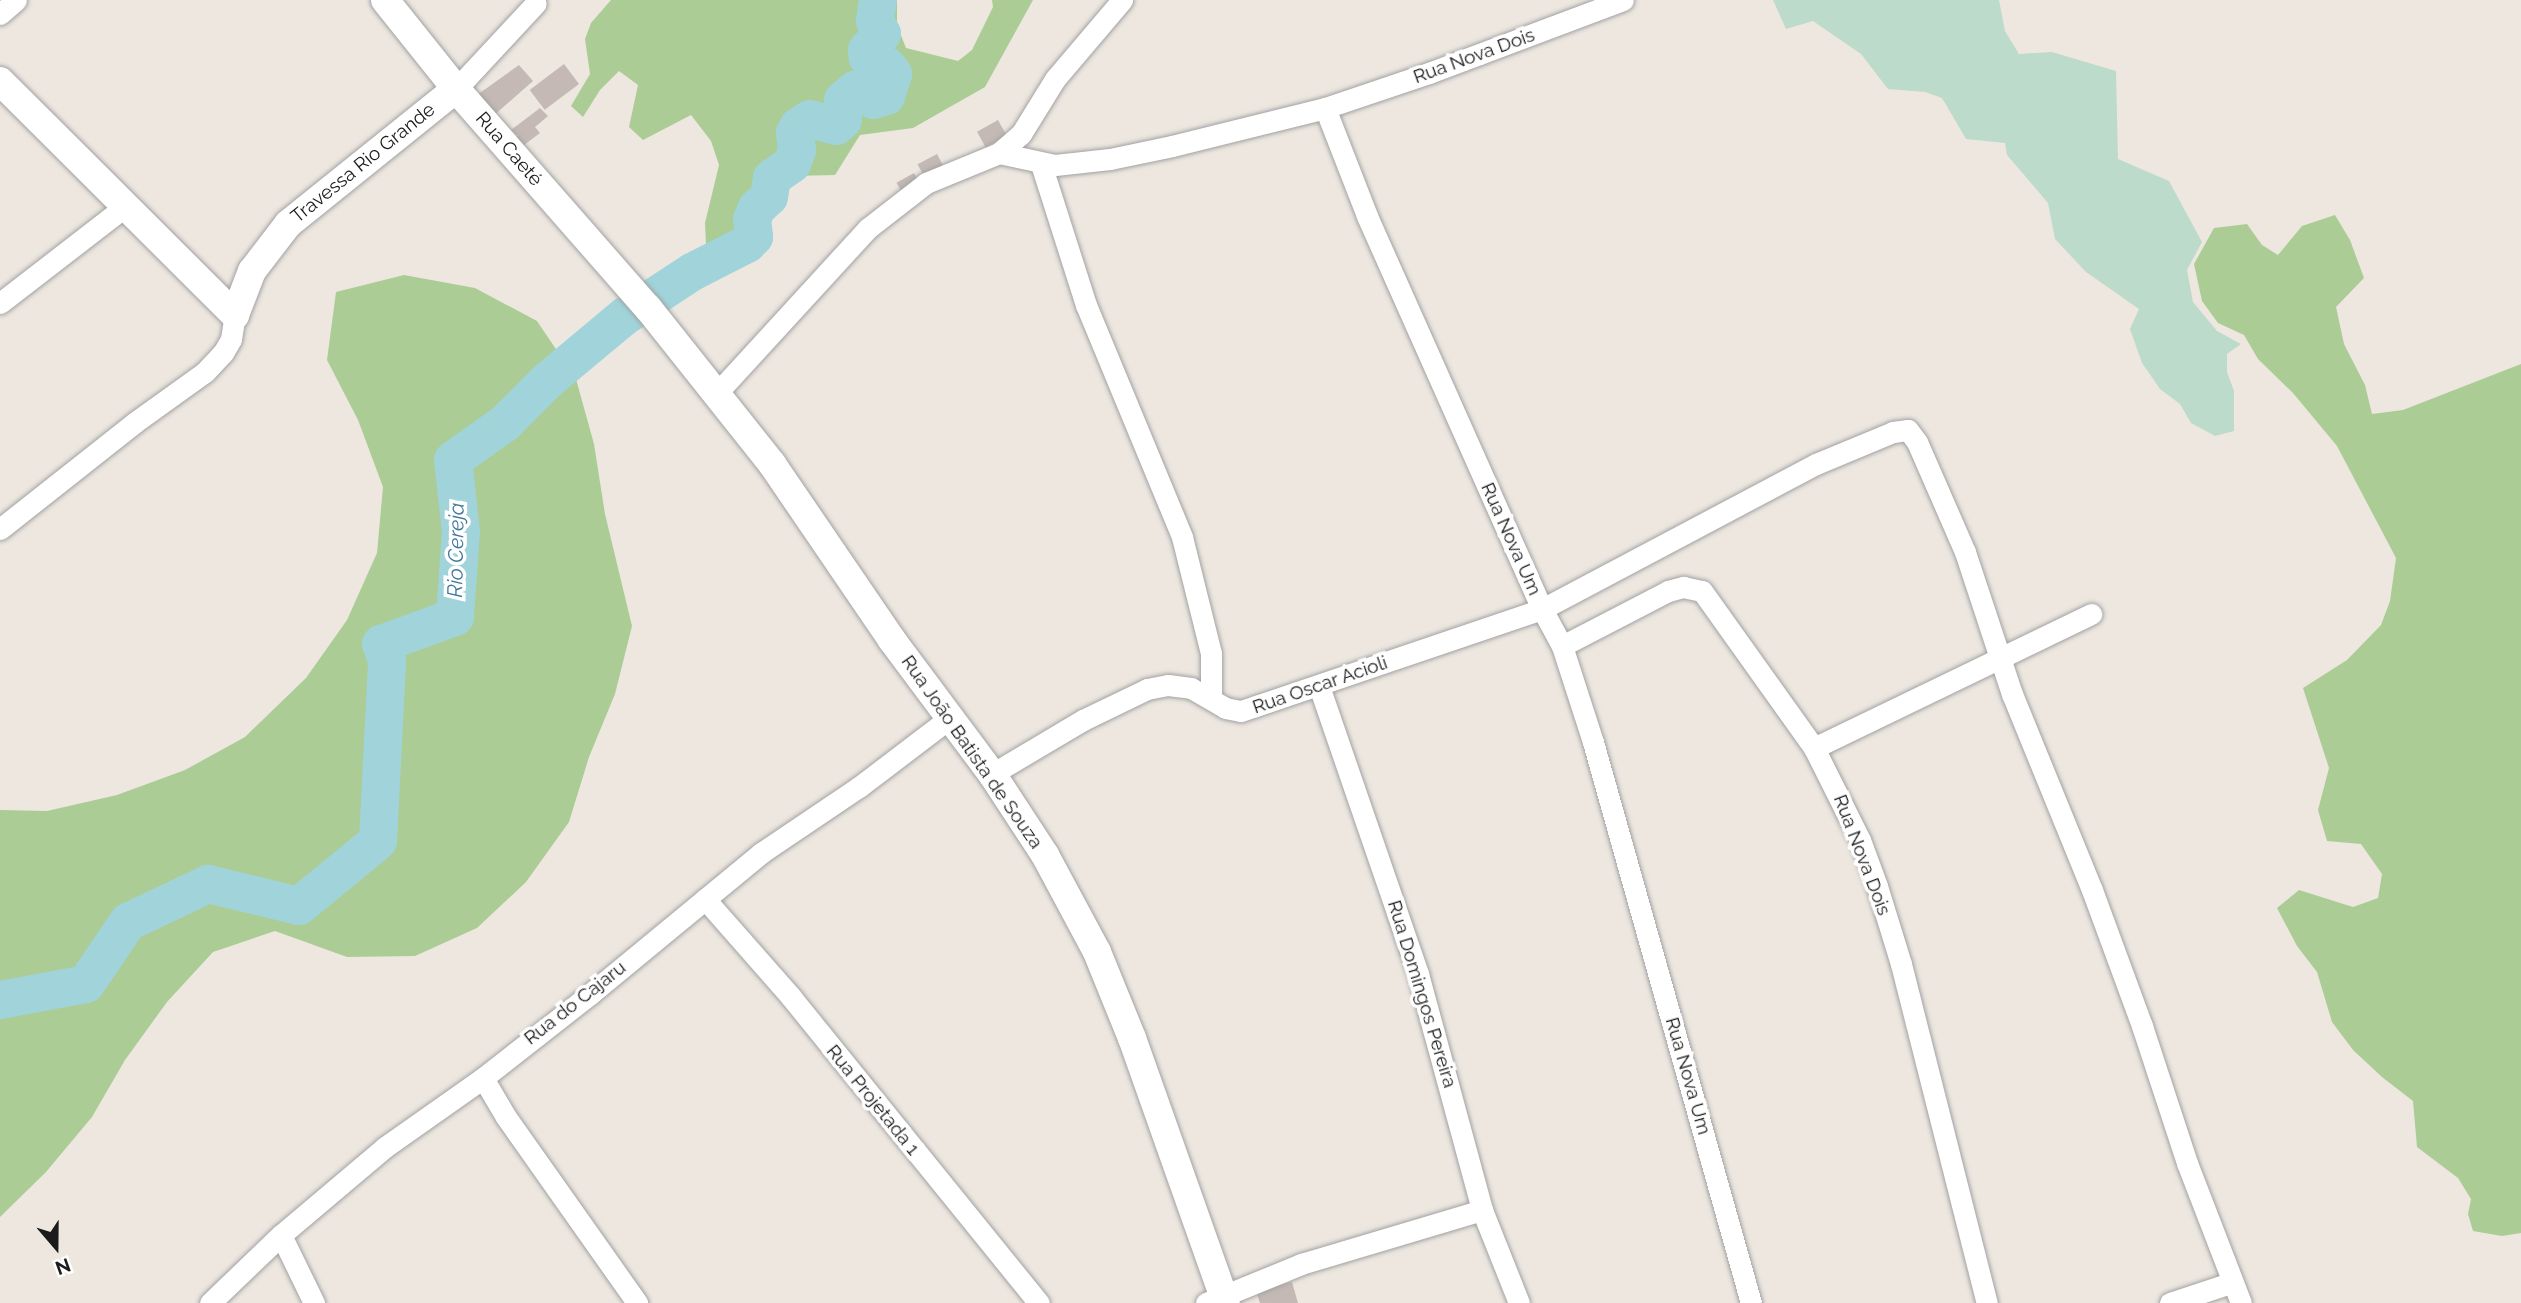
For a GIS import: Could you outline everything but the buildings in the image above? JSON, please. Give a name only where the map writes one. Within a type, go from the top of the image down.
[{"type":"street","points":[[0,14],[16,0]]},
{"type":"street","name":"Rua Caeté","points":[[385,0],[456,89],[642,302]]},
{"type":"street","points":[[716,394],[867,229],[926,183],[999,153],[1021,134],[1055,79],[1122,0]]},
{"type":"street","name":"Rua Nova Dois","points":[[1325,108],[1429,73],[1623,0]]},
{"type":"street","points":[[456,89],[536,3]]},
{"type":"street","points":[[0,528],[134,423],[205,372],[223,353],[231,339],[235,315],[2,88]]},
{"type":"street","name":"Travessa Rio Grande","points":[[235,315],[252,271],[288,224],[456,89]]},
{"type":"street","points":[[999,153],[1041,164],[1075,164],[1130,155],[1325,108]]},
{"type":"street","name":"Rua Nova Um","points":[[1325,108],[1367,216],[1542,609],[1562,646],[1597,755],[1751,1303]]},
{"type":"street","points":[[1041,164],[1086,305],[1182,537],[1211,653],[1211,698]]},
{"type":"street","points":[[0,303],[124,207]]},
{"type":"street","name":"Rua João Batista de Souza","points":[[642,302],[772,464],[892,640],[992,774],[1045,855],[1097,952],[1132,1038],[1219,1300]]},
{"type":"street","name":"Rua Oscar Acioli","points":[[992,774],[1083,720],[1147,689],[1180,685],[1201,692],[1230,711],[1241,711],[1542,609],[1816,464],[1893,432],[1908,430],[1917,442],[1965,552],[2000,658]]},
{"type":"street","name":"Rua Nova Dois","points":[[1562,646],[1668,591],[1683,587],[1702,591],[1814,748],[1860,840],[1877,886],[1901,964],[1987,1303]]},
{"type":"street","points":[[1814,748],[2091,614]]},
{"type":"street","points":[[2000,658],[2092,890],[2142,1026],[2187,1163],[2241,1303]]},
{"type":"street","name":"Rua Domingos Pereira","points":[[1319,686],[1418,974],[1482,1210],[1519,1303]]},
{"type":"street","name":"Rua do Cajaru","points":[[210,1303],[281,1235],[385,1147],[589,995],[761,853],[859,787],[951,717]]},
{"type":"street","name":"Rua Projetada 1","points":[[705,899],[791,997],[1039,1303]]},
{"type":"street","points":[[482,1077],[506,1117],[637,1303]]},
{"type":"street","points":[[1219,1300],[1301,1264],[1482,1210]]},
{"type":"street","points":[[281,1235],[314,1303]]},
{"type":"street","points":[[2170,1303],[2233,1282]]},
{"type":"green space","points":[[611,0],[897,0],[897,25],[906,48],[958,61],[972,50],[993,7],[992,0],[1033,0],[985,87],[913,128],[860,135],[835,175],[791,176],[767,207],[754,250],[697,278],[682,276],[689,255],[706,245],[705,223],[719,165],[711,141],[691,115],[643,140],[629,127],[638,85],[619,71],[600,90],[583,117],[571,106],[590,74],[585,39],[591,23]]},
{"type":"green space","points":[[1773,0],[1999,0],[2005,31],[2019,54],[2052,52],[2116,71],[2118,159],[2169,181],[2202,242],[2187,270],[2193,302],[2217,331],[2241,344],[2227,354],[2227,372],[2234,391],[2234,431],[2215,436],[2191,423],[2180,404],[2160,389],[2142,363],[2130,329],[2139,309],[2086,272],[2055,239],[2048,203],[2007,155],[2005,143],[1966,139],[1942,98],[1925,92],[1888,89],[1861,54],[1813,21],[1786,29]]},
{"type":"green space","points":[[2335,215],[2350,240],[2364,278],[2336,307],[2344,344],[2365,385],[2372,414],[2403,410],[2521,364],[2521,1233],[2502,1236],[2473,1231],[2468,1214],[2471,1199],[2458,1178],[2417,1147],[2413,1101],[2353,1050],[2332,1022],[2317,972],[2297,946],[2277,908],[2299,890],[2353,907],[2378,898],[2382,874],[2361,844],[2327,841],[2318,810],[2329,768],[2303,688],[2347,660],[2381,625],[2390,601],[2396,558],[2337,446],[2293,393],[2258,359],[2244,335],[2218,323],[2202,301],[2194,264],[2214,228],[2247,224],[2262,245],[2278,255],[2302,226]]},
{"type":"green space","points":[[404,275],[475,288],[537,321],[576,379],[594,444],[605,514],[632,626],[615,694],[589,757],[569,822],[526,882],[477,928],[415,956],[347,957],[275,931],[213,952],[167,1002],[125,1060],[92,1117],[46,1172],[0,1217],[0,810],[47,811],[117,795],[185,770],[245,737],[306,678],[347,620],[377,553],[383,487],[358,420],[327,360],[336,292]]},
{"type":"waterway","name":"Rio Cereja","points":[[0,1000],[86,984],[128,922],[208,884],[299,906],[378,841],[387,661],[381,644],[455,617],[461,532],[453,460],[505,423],[547,381],[625,316],[692,272],[747,244],[754,237],[752,219],[757,208],[769,197],[772,178],[792,164],[797,150],[795,133],[798,127],[810,119],[836,126],[843,120],[843,100],[855,90],[874,100],[886,96],[893,74],[887,66],[868,58],[867,50],[882,34],[875,21],[878,0]]}]
